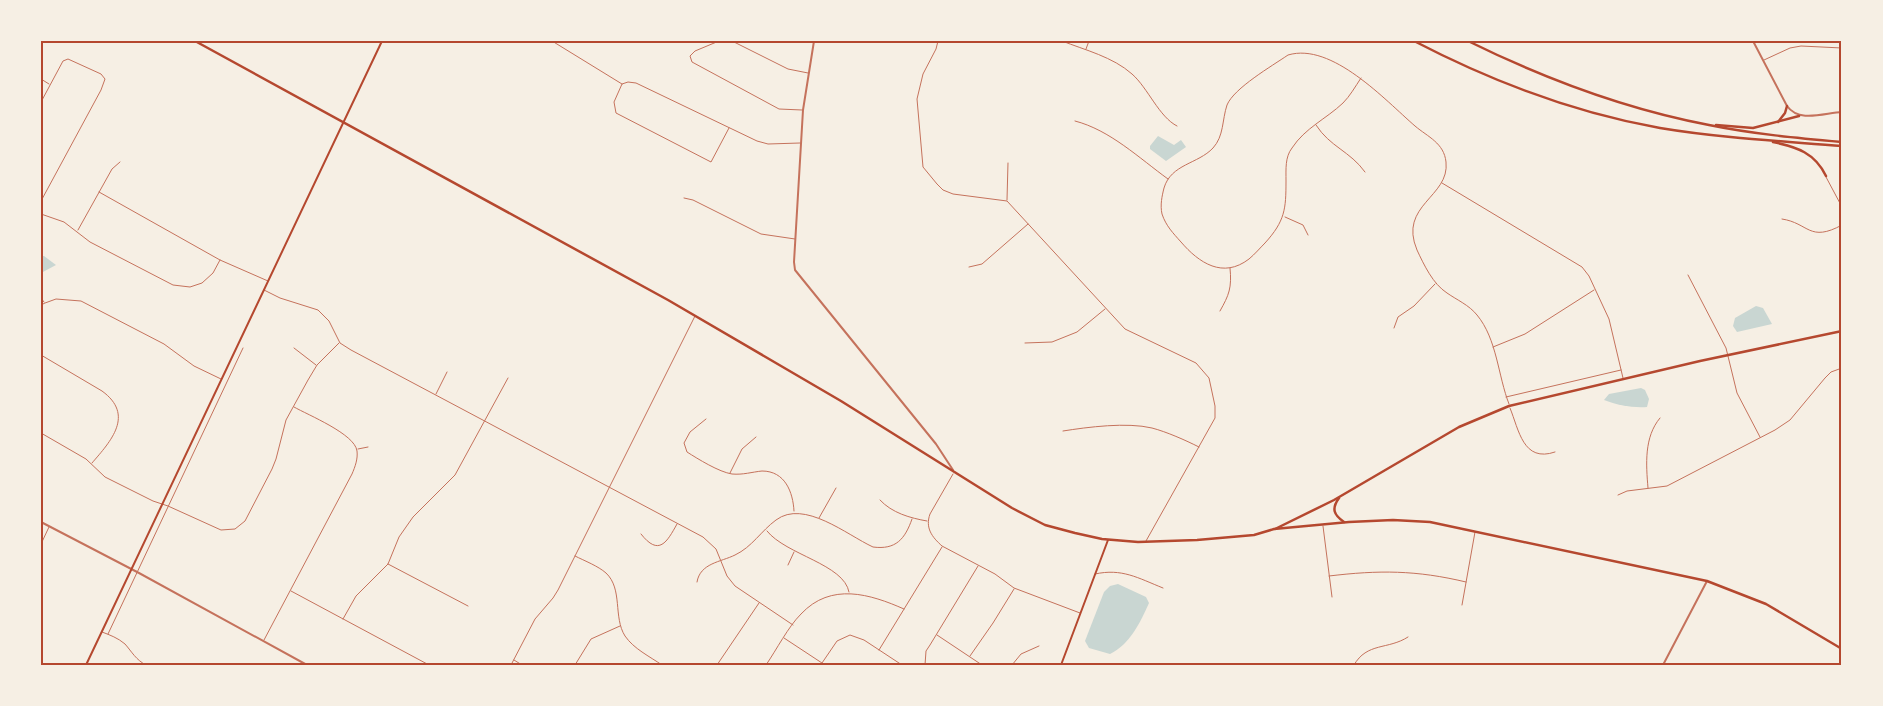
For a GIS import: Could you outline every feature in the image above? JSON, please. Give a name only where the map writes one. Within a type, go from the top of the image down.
[{"type":"main road","points":[[86,665],[382,41]]},
{"type":"main road","points":[[1414,41],[1498,80],[1584,110],[1659,128],[1709,135],[1842,146]]},
{"type":"main road","points":[[1468,41],[1524,67],[1584,91],[1651,112],[1707,125],[1769,135],[1842,142]]},
{"type":"main road","points":[[196,42],[695,315],[842,401],[1032,519],[1074,534],[1108,540],[1146,542],[1254,535],[1274,529],[1342,495],[1460,427],[1509,406],[1842,330]]},
{"type":"main road","points":[[1777,123],[1784,116],[1787,106]]},
{"type":"main road","points":[[1707,125],[1748,129],[1799,116]]},
{"type":"main road","points":[[1762,139],[1802,150],[1818,163],[1826,176]]},
{"type":"main road","points":[[1342,495],[1335,506],[1334,512],[1335,515],[1345,522]]},
{"type":"main road","points":[[1274,529],[1345,522],[1414,521],[1475,531],[1707,581],[1766,604],[1842,649]]},
{"type":"main road","points":[[1061,665],[1108,540]]},
{"type":"street","points":[[552,41],[622,84]]},
{"type":"street","points":[[719,41],[695,51],[690,56],[692,62],[779,109],[803,110]]},
{"type":"street","points":[[732,41],[788,69],[808,73]]},
{"type":"street","points":[[814,41],[803,110],[795,239],[794,262],[796,270],[936,444],[954,472],[930,514],[928,521],[931,534],[942,546],[995,574],[1014,588],[1081,613]]},
{"type":"street","points":[[938,41],[923,74],[916,108],[923,167],[937,184],[953,194],[1007,201],[1125,329],[1196,363],[1209,378],[1216,418],[1146,542]]},
{"type":"street","points":[[1062,41],[1113,61],[1132,74],[1142,84],[1170,122],[1177,126]]},
{"type":"street","points":[[1086,50],[1089,41]]},
{"type":"street","points":[[1753,41],[1792,112],[1799,116],[1842,112]]},
{"type":"street","points":[[1763,61],[1790,48],[1801,46],[1842,48]]},
{"type":"street","points":[[1360,78],[1345,100],[1308,130],[1292,147],[1288,156],[1284,216],[1276,230],[1254,255],[1243,263],[1230,268],[1212,266],[1198,260],[1166,223],[1162,210],[1162,195],[1168,180],[1179,168],[1214,146],[1221,132],[1227,106],[1235,93],[1288,55],[1297,52],[1308,52],[1360,78],[1439,144],[1446,158],[1444,178],[1418,212],[1413,225],[1417,249],[1436,283],[1446,293],[1477,314],[1483,324],[1492,347],[1509,406],[1520,437],[1525,445],[1532,451],[1542,455],[1555,452]]},
{"type":"street","points":[[41,102],[63,61],[68,59],[101,74],[104,79],[104,84],[41,201]]},
{"type":"street","points":[[41,79],[51,84]]},
{"type":"street","points":[[729,128],[711,162],[616,114],[614,102],[622,84],[628,82],[636,83],[757,141],[768,144],[801,143]]},
{"type":"street","points":[[1075,121],[1088,124],[1110,137],[1168,180]]},
{"type":"street","points":[[1315,124],[1326,139],[1357,160],[1365,172]]},
{"type":"street","points":[[77,231],[112,169],[120,162]]},
{"type":"street","points":[[1007,201],[1008,163]]},
{"type":"street","points":[[1826,176],[1842,207]]},
{"type":"street","points":[[1441,183],[1582,267],[1589,276],[1612,328],[1624,379]]},
{"type":"street","points":[[99,192],[220,260],[268,281]]},
{"type":"street","points":[[684,198],[693,200],[762,234],[795,239]]},
{"type":"street","points":[[41,214],[58,218],[90,242],[173,285],[181,287],[196,285],[208,280],[220,260]]},
{"type":"street","points":[[1284,216],[1304,225],[1308,235]]},
{"type":"street","points":[[1782,219],[1792,220],[1804,229],[1820,233],[1842,225]]},
{"type":"street","points":[[969,267],[982,264],[1028,224]]},
{"type":"street","points":[[1220,311],[1228,296],[1231,285],[1230,268]]},
{"type":"street","points":[[1688,274],[1720,334],[1728,355],[1737,393],[1760,437]]},
{"type":"street","points":[[1394,328],[1398,317],[1414,306],[1436,283]]},
{"type":"street","points":[[264,290],[280,298],[318,310],[329,321],[340,342],[351,350],[703,537],[712,544],[722,560],[730,581],[742,592],[793,625]]},
{"type":"street","points":[[1492,347],[1524,334],[1594,290]]},
{"type":"street","points":[[41,298],[44,303]]},
{"type":"street","points":[[41,305],[56,299],[81,301],[164,344],[194,366],[221,379]]},
{"type":"street","points":[[1025,343],[1052,342],[1077,332],[1105,308]]},
{"type":"street","points":[[512,665],[535,619],[553,598],[695,315]]},
{"type":"street","points":[[41,433],[77,453],[105,477],[221,530],[228,531],[241,526],[250,514],[276,459],[286,420],[317,365],[340,342]]},
{"type":"street","points":[[108,634],[244,348]]},
{"type":"street","points":[[294,348],[317,365]]},
{"type":"street","points":[[41,355],[111,397],[116,405],[119,413],[112,439],[92,464]]},
{"type":"street","points":[[1618,495],[1627,490],[1667,486],[1775,430],[1790,420],[1825,378],[1832,372],[1842,368]]},
{"type":"street","points":[[1506,397],[1621,370]]},
{"type":"street","points":[[436,395],[447,372]]},
{"type":"street","points":[[343,619],[356,596],[388,564],[406,527],[455,474],[508,378]]},
{"type":"street","points":[[263,641],[291,591],[356,464],[357,449],[349,438],[293,407]]},
{"type":"street","points":[[1648,489],[1647,452],[1653,427],[1660,418]]},
{"type":"street","points":[[706,419],[690,432],[684,443],[684,448],[692,456],[729,474],[743,475],[763,471],[772,472],[779,476],[789,486],[794,512]]},
{"type":"street","points":[[1063,431],[1102,426],[1153,428],[1199,448]]},
{"type":"street","points":[[729,474],[739,453],[756,437]]},
{"type":"street","points":[[357,449],[368,447]]},
{"type":"street","points":[[819,518],[836,488]]},
{"type":"street","points":[[880,500],[887,508],[912,519],[928,521]]},
{"type":"street","points":[[697,582],[698,575],[702,570],[744,551],[777,519],[794,512],[802,512],[819,518],[874,547],[881,548],[890,547],[902,540],[912,519]]},
{"type":"street","points":[[41,522],[137,571],[308,665]]},
{"type":"street","points":[[641,534],[647,542],[654,546],[661,546],[666,543],[677,523]]},
{"type":"street","points":[[1323,525],[1332,597]]},
{"type":"street","points":[[41,544],[49,526]]},
{"type":"street","points":[[766,530],[775,540],[834,572],[847,584],[849,593]]},
{"type":"street","points":[[1462,604],[1475,531]]},
{"type":"street","points":[[879,650],[942,546]]},
{"type":"street","points":[[788,565],[794,551]]},
{"type":"street","points":[[575,555],[601,569],[612,579],[620,626],[630,642],[662,665]]},
{"type":"street","points":[[388,564],[468,606]]},
{"type":"street","points":[[924,665],[926,651],[978,565]]},
{"type":"street","points":[[1329,576],[1380,571],[1409,572],[1466,582]]},
{"type":"street","points":[[1095,574],[1125,572],[1163,588]]},
{"type":"street","points":[[1662,665],[1707,581]]},
{"type":"street","points":[[970,656],[1014,588]]},
{"type":"street","points":[[291,591],[429,665]]},
{"type":"street","points":[[766,665],[800,615],[816,601],[826,597],[849,593],[877,598],[904,610]]},
{"type":"street","points":[[717,665],[759,603]]},
{"type":"street","points":[[575,665],[591,639],[620,626]]},
{"type":"street","points":[[102,632],[126,645],[135,658],[146,665]]},
{"type":"street","points":[[936,635],[982,665]]},
{"type":"street","points":[[822,663],[837,641],[850,636],[857,637],[902,665]]},
{"type":"street","points":[[1354,665],[1360,656],[1370,649],[1398,643],[1408,637]]},
{"type":"street","points":[[784,638],[825,665]]},
{"type":"street","points":[[1012,665],[1021,654],[1038,646]]},
{"type":"street","points":[[513,660],[522,665]]},
{"type":"shaded area","points":[[1158,136],[1174,145],[1181,140],[1186,147],[1166,161],[1150,149],[1150,146]]},
{"type":"shaded area","points":[[41,256],[44,256],[56,265],[41,273]]},
{"type":"shaded area","points":[[1756,306],[1763,308],[1772,324],[1737,332],[1733,326],[1735,318]]},
{"type":"shaded area","points":[[1641,388],[1645,390],[1649,399],[1647,407],[1625,406],[1604,400],[1609,394]]},
{"type":"shaded area","points":[[1118,584],[1146,597],[1149,603],[1129,639],[1110,654],[1089,648],[1085,641],[1104,592],[1110,586]]}]
